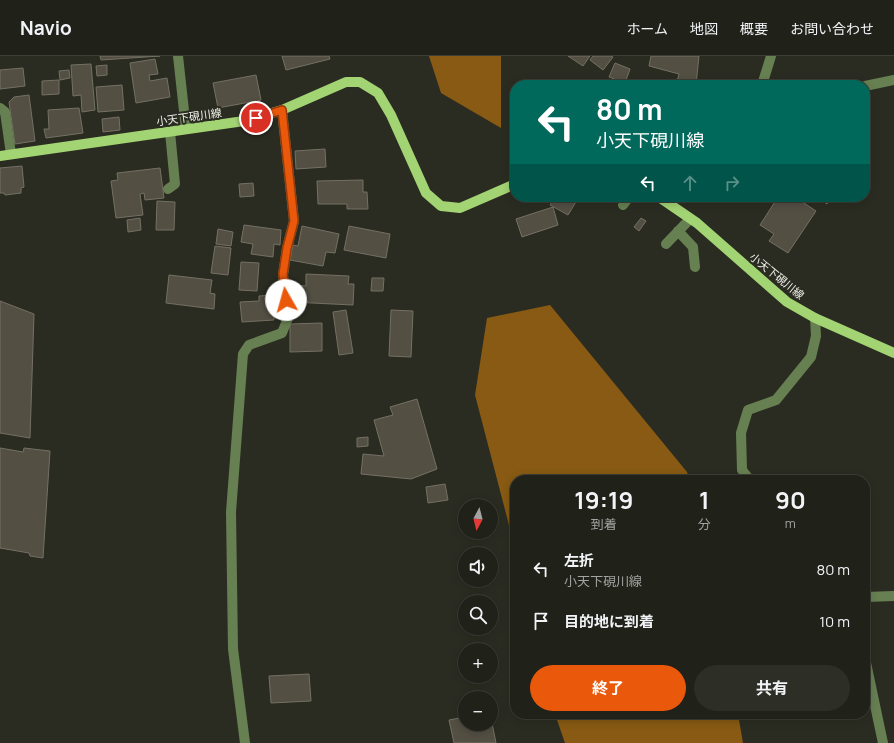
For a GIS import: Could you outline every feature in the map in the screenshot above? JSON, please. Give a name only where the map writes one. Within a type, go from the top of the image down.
[{"type":"main road","name":"小天下硯川線","points":[[0,156],[244,121],[282,110],[346,82],[360,82],[378,93],[391,115],[426,193],[441,206],[460,208],[510,186]]},
{"type":"main road","name":"小天下硯川線","points":[[666,202],[690,219],[787,302],[815,318],[894,353]]},
{"type":"street","points":[[178,56],[186,129]]},
{"type":"street","points":[[764,80],[771,56]]},
{"type":"street","points":[[870,85],[894,80]]},
{"type":"street","points":[[0,108],[5,112],[11,154]]},
{"type":"street","points":[[245,743],[233,649],[231,512],[243,354],[249,345],[282,333],[288,318],[283,274],[287,248],[294,221],[282,110]]},
{"type":"street","points":[[168,188],[175,184],[170,132]]},
{"type":"street","points":[[666,244],[690,219]]},
{"type":"street","points":[[678,231],[693,247],[695,267]]},
{"type":"street","points":[[746,475],[742,470],[741,432],[748,410],[776,400],[811,358],[816,336],[815,318]]},
{"type":"street","points":[[870,597],[894,596]]},
{"type":"street","points":[[870,682],[883,743]]},
{"type":"shaded area","points":[[429,56],[501,56],[501,128],[441,93]]},
{"type":"shaded area","points":[[550,305],[687,472],[688,475],[510,475],[510,529],[475,395],[487,318]]},
{"type":"shaded area","points":[[557,719],[739,719],[743,743],[565,743]]},
{"type":"building","points":[[100,56],[160,56],[101,60]]},
{"type":"building","points":[[282,56],[329,56],[330,59],[286,70]]},
{"type":"building","points":[[568,56],[590,56],[583,66]]},
{"type":"building","points":[[593,56],[613,57],[603,70],[590,60]]},
{"type":"building","points":[[651,56],[699,56],[697,80],[677,80],[679,74],[649,66]]},
{"type":"building","points":[[155,59],[158,74],[149,75],[150,81],[167,78],[170,97],[136,103],[130,63]]},
{"type":"building","points":[[615,63],[630,69],[626,80],[617,80],[609,77]]},
{"type":"building","points":[[91,64],[95,110],[82,112],[81,95],[73,96],[71,65]]},
{"type":"building","points":[[107,65],[107,75],[97,76],[96,66]]},
{"type":"building","points":[[23,68],[25,86],[0,89],[0,70]]},
{"type":"building","points":[[69,70],[70,78],[60,80],[59,71]]},
{"type":"building","points":[[256,75],[261,100],[218,108],[213,83]]},
{"type":"building","points":[[59,80],[59,94],[42,95],[42,81]]},
{"type":"building","points":[[122,85],[124,110],[98,112],[96,87]]},
{"type":"building","points":[[29,95],[35,141],[15,144],[9,102],[14,97]]},
{"type":"building","points":[[79,108],[83,133],[46,138],[44,129],[49,129],[48,110]]},
{"type":"building","points":[[119,117],[120,130],[103,132],[102,119]]},
{"type":"building","points":[[325,149],[326,167],[296,169],[295,151]]},
{"type":"building","points":[[22,166],[24,187],[21,188],[21,193],[5,195],[4,193],[0,193],[0,168]]},
{"type":"building","points":[[160,168],[164,198],[145,200],[144,193],[140,194],[143,215],[116,218],[111,181],[118,180],[117,173]]},
{"type":"building","points":[[363,180],[363,192],[367,192],[368,209],[347,209],[347,204],[318,204],[317,181]]},
{"type":"building","points":[[253,183],[254,196],[240,197],[239,184]]},
{"type":"building","points":[[157,201],[175,202],[174,230],[156,230]]},
{"type":"building","points":[[552,202],[576,202],[568,215],[550,205]]},
{"type":"building","points":[[775,202],[802,202],[816,211],[788,253],[769,241],[774,234],[760,225]]},
{"type":"building","points":[[553,207],[558,225],[522,237],[516,219]]},
{"type":"building","points":[[140,218],[141,230],[128,232],[127,220]]},
{"type":"building","points":[[641,218],[646,221],[639,231],[634,227]]},
{"type":"building","points":[[244,225],[281,230],[280,245],[274,244],[273,257],[251,254],[253,244],[241,242]]},
{"type":"building","points":[[302,226],[339,234],[335,253],[326,252],[323,266],[290,260],[293,245],[298,246]]},
{"type":"building","points":[[349,226],[390,234],[386,258],[344,250]]},
{"type":"building","points":[[218,229],[233,232],[231,246],[216,244]]},
{"type":"building","points":[[215,246],[231,248],[228,275],[211,273]]},
{"type":"building","points":[[241,262],[259,263],[257,291],[239,290]]},
{"type":"building","points":[[306,274],[349,276],[348,284],[354,284],[353,305],[292,302],[293,285],[306,286]]},
{"type":"building","points":[[169,275],[212,280],[210,293],[215,294],[214,309],[166,303]]},
{"type":"building","points":[[372,278],[384,278],[383,291],[371,291]]},
{"type":"building","points":[[273,295],[274,320],[242,322],[240,302],[259,301],[259,296]]},
{"type":"building","points":[[0,301],[34,314],[30,438],[0,433]]},
{"type":"building","points":[[346,310],[353,353],[339,355],[333,312]]},
{"type":"building","points":[[391,310],[413,311],[411,357],[389,356]]},
{"type":"building","points":[[322,323],[322,351],[290,352],[290,324]]},
{"type":"building","points":[[417,399],[437,469],[411,479],[361,474],[363,454],[384,456],[374,420],[393,415],[390,407]]},
{"type":"building","points":[[368,437],[368,446],[357,447],[357,438]]},
{"type":"building","points":[[0,448],[23,452],[24,448],[50,451],[43,558],[30,556],[29,553],[0,548]]},
{"type":"building","points":[[445,484],[448,500],[428,503],[426,487]]},
{"type":"building","points":[[309,674],[311,701],[271,703],[269,676]]},
{"type":"building","points":[[458,718],[458,731],[494,731],[496,743],[454,743],[449,720]]},
{"type":"route","points":[[256,118],[282,110],[294,221],[287,248],[283,274],[286,300]]}]
